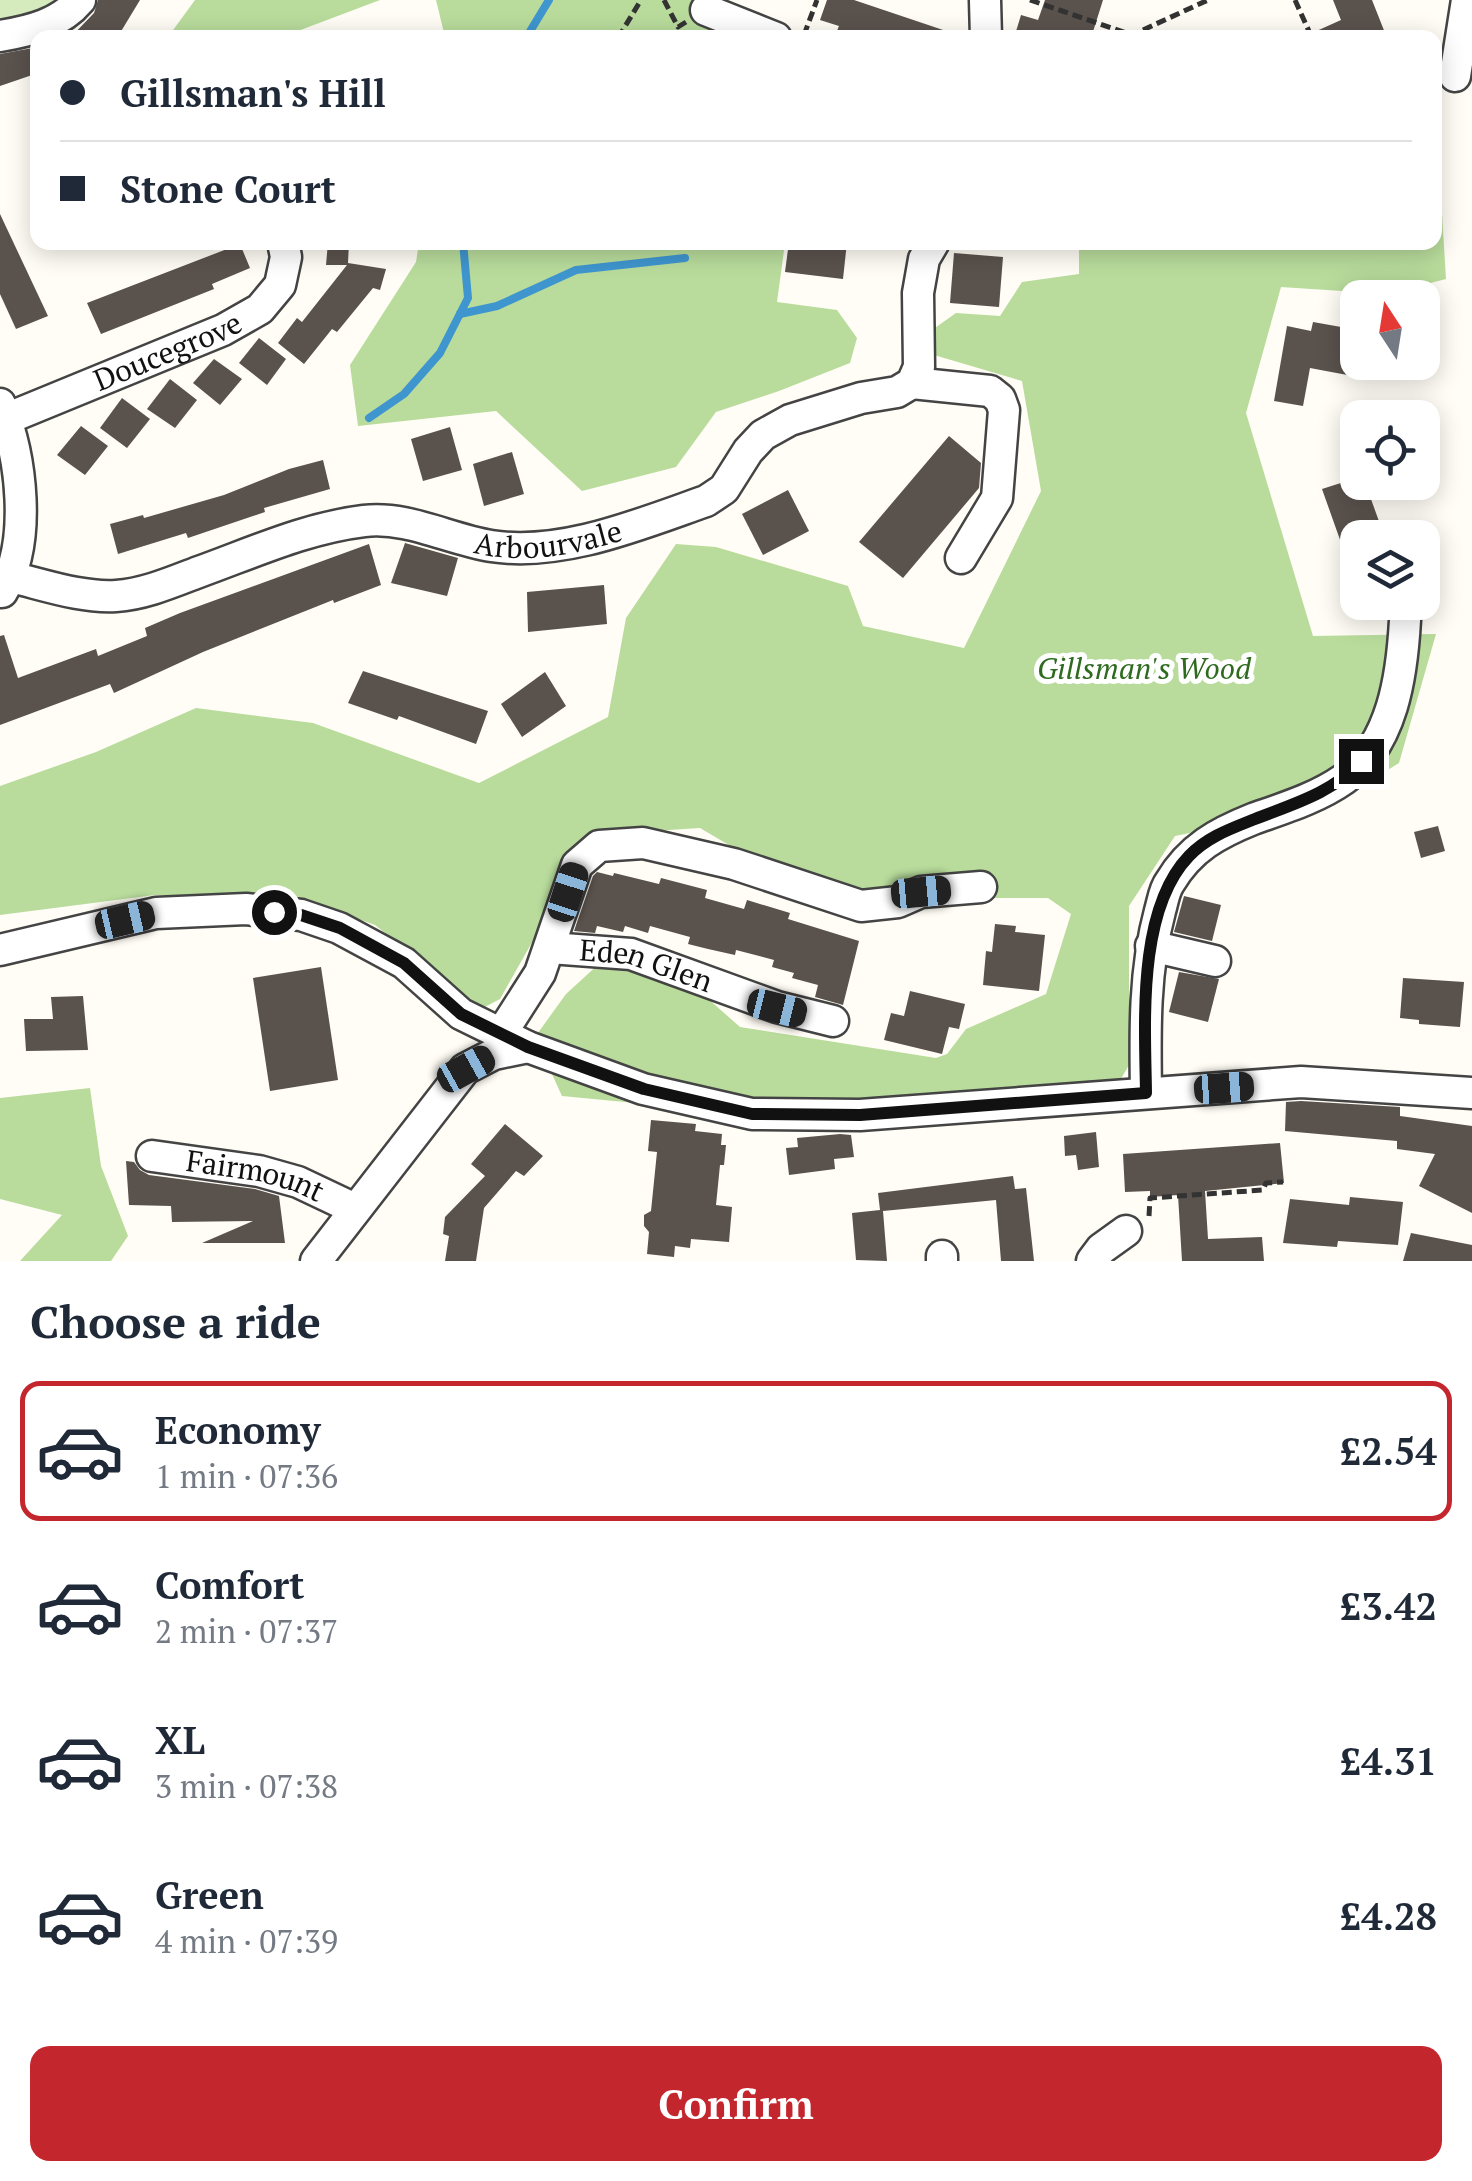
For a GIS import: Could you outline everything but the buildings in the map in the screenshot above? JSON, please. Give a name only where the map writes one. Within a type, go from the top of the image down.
[{"type":"street","points":[[35,30],[72,10],[80,0]]},
{"type":"street","points":[[985,0],[986,30]]},
{"type":"street","points":[[1455,76],[1467,0]]},
{"type":"street","points":[[706,10],[756,30]]},
{"type":"street","points":[[0,36],[30,31]]},
{"type":"street","name":"Doucegrove","points":[[3,412],[223,330],[260,309],[280,285],[285,250]]},
{"type":"street","points":[[929,250],[918,293],[919,367],[912,383],[990,391],[1000,398],[1004,410],[997,498],[961,558]]},
{"type":"street","name":"Arbourvale","points":[[6,586],[116,596],[150,590],[297,535],[370,520],[440,531],[492,546],[538,546],[580,540],[706,501],[724,489],[763,435],[790,420],[862,398],[897,392],[912,383]]},
{"type":"street","points":[[3,412],[19,469],[21,518],[6,586]]},
{"type":"street","points":[[1146,1093],[1145,1017],[1151,946],[1167,885],[1188,856],[1216,834],[1318,794],[1347,777],[1374,745],[1394,703],[1403,660],[1405,620]]},
{"type":"street","points":[[550,948],[577,864],[599,846],[643,842],[734,864],[862,906],[898,902],[921,892],[981,886]]},
{"type":"street","points":[[0,950],[156,913],[246,910],[301,915],[340,928],[404,963],[461,1014],[515,1041],[644,1089],[752,1114],[860,1115],[1301,1082],[1472,1093]]},
{"type":"street","points":[[1151,946],[1215,961]]},
{"type":"street","name":"Eden Glen","points":[[515,1041],[550,948],[631,954],[777,1008],[833,1021]]},
{"type":"street","points":[[461,1014],[468,1044],[466,1069]]},
{"type":"street","points":[[316,1261],[466,1069],[515,1041]]},
{"type":"street","name":"Fairmount","points":[[152,1156],[260,1171],[298,1182],[355,1210]]},
{"type":"street","points":[[1086,1254],[1138,1225]]},
{"type":"path","points":[[623,30],[641,0]]},
{"type":"path","points":[[805,30],[817,0]]},
{"type":"path","points":[[1030,0],[1120,30]]},
{"type":"path","points":[[1141,30],[1208,0]]},
{"type":"path","points":[[1295,0],[1308,30]]},
{"type":"path","points":[[1138,1225],[1150,1198],[1263,1190],[1266,1183],[1284,1182]]},
{"type":"green space","points":[[0,0],[60,0],[52,8],[0,23]]},
{"type":"green space","points":[[195,0],[380,0],[301,30],[173,30]]},
{"type":"green space","points":[[436,0],[697,0],[697,23],[714,30],[443,30]]},
{"type":"green space","name":"Gillsman's Wood","points":[[1442,213],[1446,279],[1340,280],[1340,291],[1281,287],[1246,413],[1313,636],[1436,634],[1399,763],[1333,804],[1175,836],[1129,906],[1129,1065],[1111,1096],[729,1112],[562,1096],[535,1037],[566,994],[601,962],[632,966],[706,997],[740,1027],[936,1058],[947,1054],[966,1029],[1046,994],[1071,914],[1048,898],[967,898],[880,912],[788,880],[700,828],[607,834],[548,914],[500,999],[481,1009],[375,925],[303,899],[155,895],[0,915],[0,786],[96,752],[196,708],[313,723],[479,783],[608,717],[626,618],[676,544],[716,547],[848,586],[863,626],[964,648],[1041,491],[1022,381],[934,355],[932,330],[956,313],[1000,316],[1022,282],[1079,274],[1079,250],[1442,250]]},
{"type":"green space","points":[[418,250],[784,250],[777,302],[837,310],[857,338],[850,363],[716,412],[676,467],[582,491],[496,411],[358,426],[350,365],[416,262]]},
{"type":"green space","points":[[90,1088],[101,1166],[128,1236],[111,1261],[20,1261],[62,1215],[0,1199],[0,1098]]},
{"type":"waterway","points":[[531,30],[549,0]]},
{"type":"waterway","points":[[369,418],[404,394],[440,353],[468,298],[464,250]]},
{"type":"waterway","points":[[460,314],[497,306],[576,270],[685,258]]},
{"type":"route","points":[[274,912],[301,915],[340,928],[404,963],[461,1014],[528,1047],[644,1089],[752,1114],[860,1115],[1146,1093],[1145,1017],[1151,944],[1167,885],[1188,856],[1216,834],[1318,794],[1347,777],[1361,761]]}]
